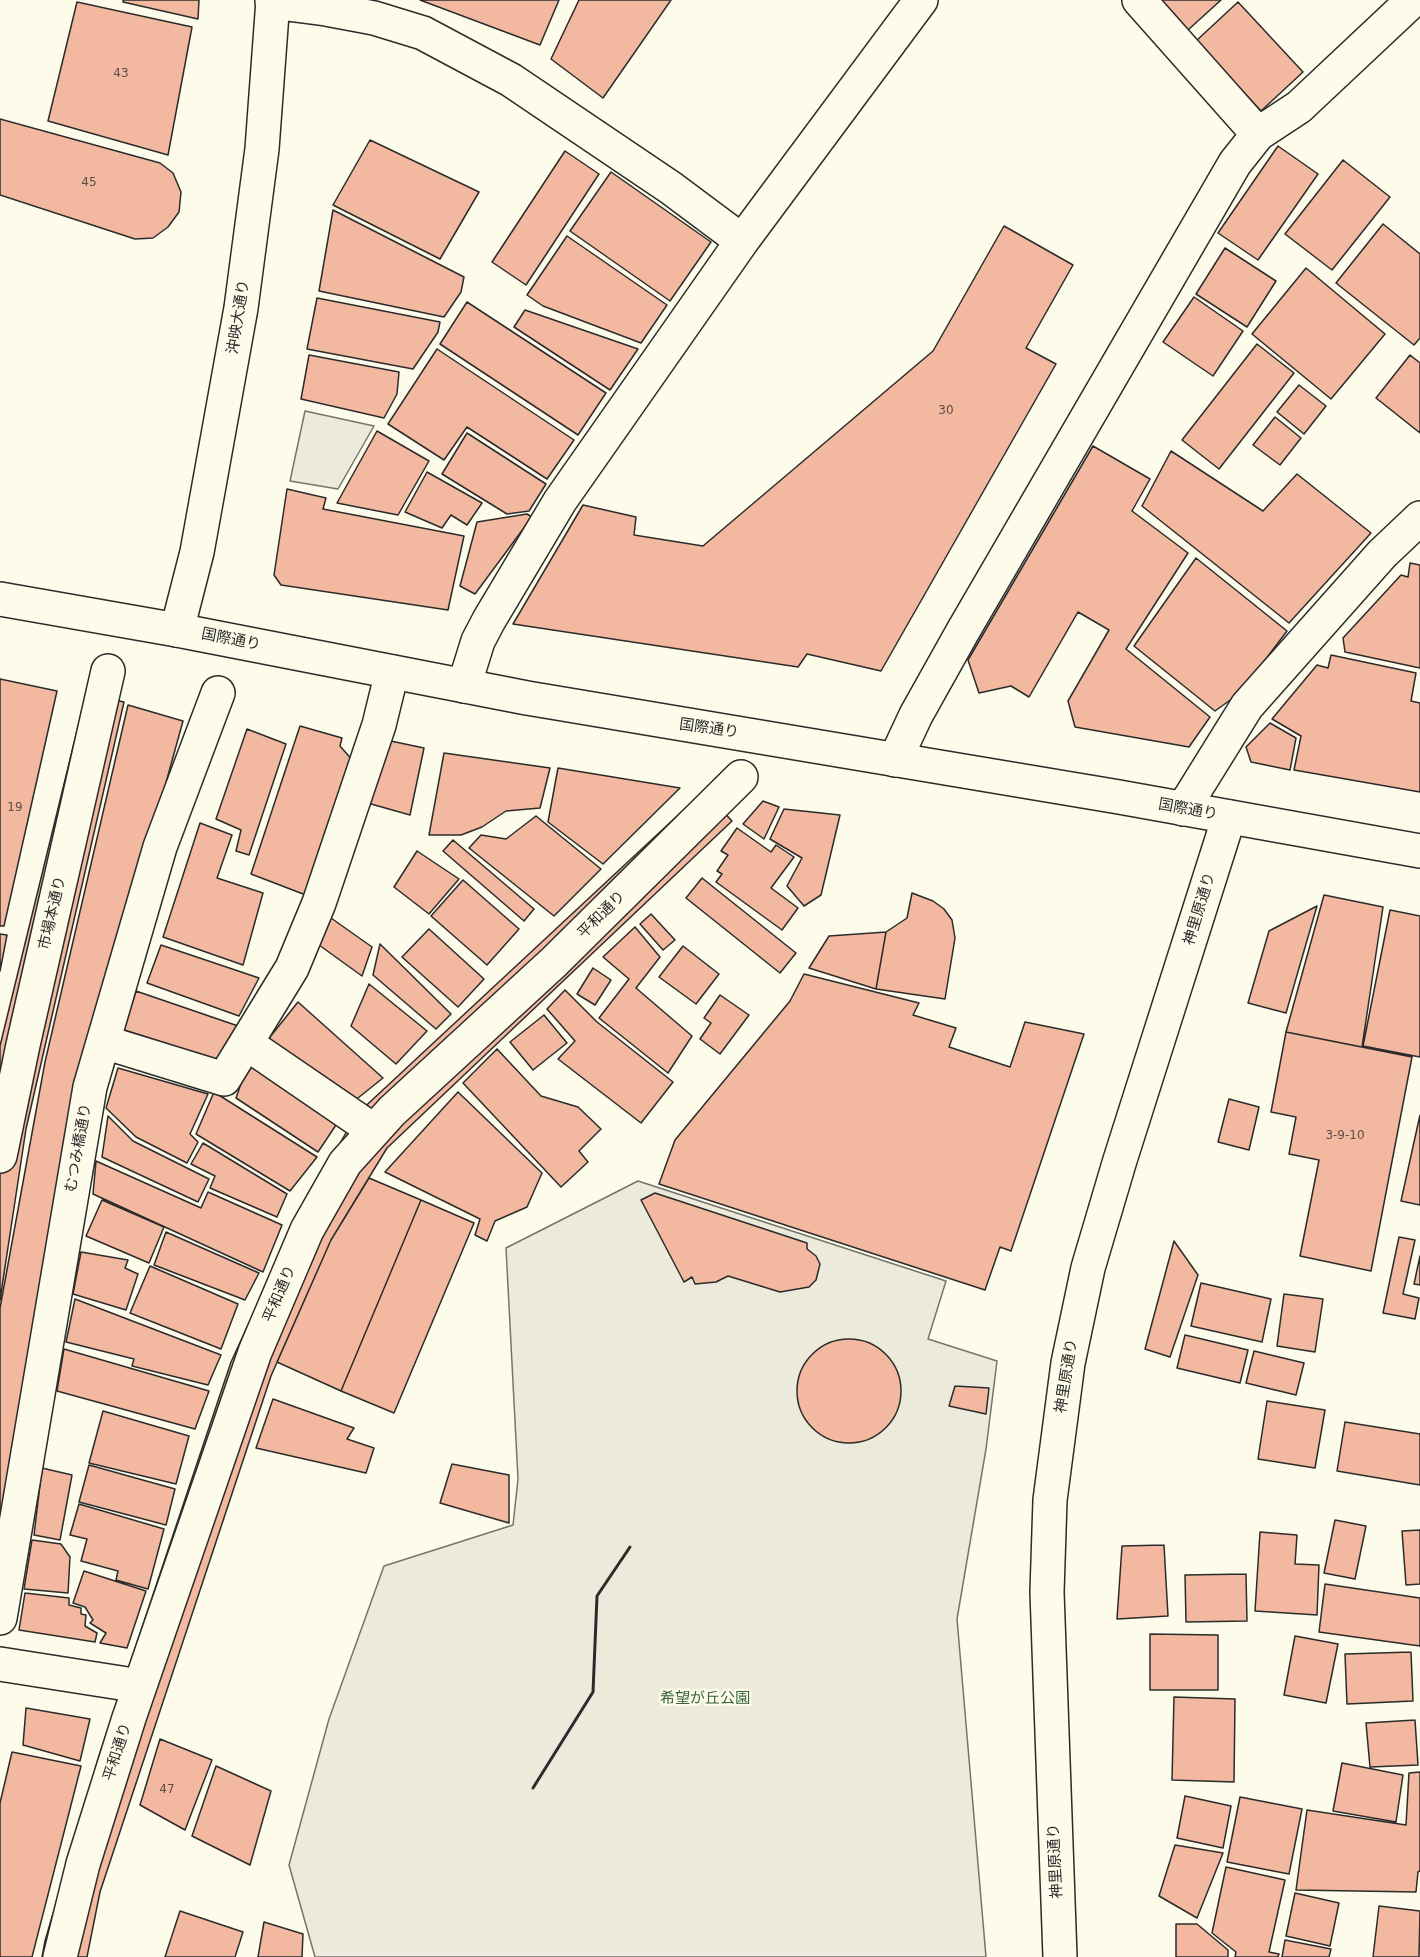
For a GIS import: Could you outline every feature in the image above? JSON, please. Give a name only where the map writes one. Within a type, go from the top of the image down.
[{"type":"street","points":[[464,686],[478,641],[560,501],[742,241],[921,0]]},
{"type":"street","points":[[1139,0],[1258,134]]},
{"type":"street","points":[[895,760],[916,715],[963,631],[1235,163],[1258,134],[1299,107],[1413,0]]},
{"type":"street","points":[[272,1],[374,18],[423,33],[511,80],[670,188],[742,241]]},
{"type":"street","name":"沖映大通り","points":[[177,630],[197,552],[242,308],[262,149],[272,1]]},
{"type":"street","points":[[1184,809],[1247,706],[1382,554],[1420,518]]},
{"type":"street","name":"国際通り","points":[[0,599],[177,630],[694,728],[748,735],[1420,851]]},
{"type":"street","name":"市場本通り","points":[[0,1156],[108,671]]},
{"type":"street","points":[[104,1042],[224,1079],[292,968],[319,903],[379,725],[392,672]]},
{"type":"street","name":"むつみ橋通り","points":[[0,1618],[90,1087],[160,848],[218,693]]},
{"type":"street","name":"平和通り","points":[[60,1957],[83,1864],[140,1686],[255,1352],[307,1230],[345,1163],[374,1130],[554,962],[741,777]]},
{"type":"street","name":"神里原通り","points":[[1060,1957],[1047,1592],[1050,1500],[1068,1363],[1091,1257],[1229,817]]},
{"type":"street","points":[[251,1035],[374,1130]]},
{"type":"street","points":[[0,1664],[140,1686]]},
{"type":"green space","points":[[305,411],[374,426],[338,489],[290,481]]},
{"type":"green space","name":"希望が丘公園","points":[[638,1181],[946,1281],[928,1339],[997,1361],[986,1449],[957,1619],[986,1957],[315,1957],[289,1865],[329,1719],[384,1566],[513,1525],[518,1479],[506,1248]]},
{"type":"building","points":[[123,0],[199,0],[198,19],[123,2]]},
{"type":"building","points":[[420,0],[559,0],[540,45]]},
{"type":"building","points":[[579,0],[671,0],[603,98],[551,59]]},
{"type":"building","points":[[1161,0],[1221,0],[1188,30]]},
{"type":"building","points":[[77,2],[192,27],[168,155],[48,121]]},
{"type":"building","points":[[1238,2],[1303,72],[1261,111],[1196,41]]},
{"type":"building","points":[[0,119],[160,163],[173,173],[181,192],[179,212],[168,227],[153,238],[135,239],[0,195]]},
{"type":"building","points":[[370,140],[479,192],[440,259],[333,205]]},
{"type":"building","points":[[1278,146],[1318,174],[1258,260],[1218,233]]},
{"type":"building","points":[[565,151],[599,174],[526,285],[492,262]]},
{"type":"building","points":[[1343,160],[1390,197],[1332,270],[1285,234]]},
{"type":"building","points":[[611,172],[711,242],[670,301],[570,231]]},
{"type":"building","points":[[333,210],[464,277],[461,292],[444,317],[319,291]]},
{"type":"building","points":[[1383,224],[1420,254],[1420,338],[1414,345],[1336,283]]},
{"type":"building","points":[[1004,226],[1073,265],[1026,348],[1056,364],[881,671],[807,654],[798,667],[513,624],[583,505],[636,517],[634,535],[703,546],[933,351]]},
{"type":"building","points":[[567,236],[667,305],[641,343],[543,306],[527,295]]},
{"type":"building","points":[[1225,248],[1276,281],[1247,327],[1196,294]]},
{"type":"building","points":[[1306,268],[1385,334],[1331,399],[1252,334]]},
{"type":"building","points":[[1194,297],[1243,331],[1213,376],[1163,342]]},
{"type":"building","points":[[317,298],[440,322],[438,332],[413,369],[307,349]]},
{"type":"building","points":[[467,302],[606,393],[578,435],[440,344]]},
{"type":"building","points":[[525,310],[638,349],[610,390],[514,327]]},
{"type":"building","points":[[1257,344],[1294,373],[1219,469],[1182,440]]},
{"type":"building","points":[[437,349],[574,440],[547,479],[467,427],[444,460],[388,424]]},
{"type":"building","points":[[309,355],[399,372],[397,394],[384,418],[301,399]]},
{"type":"building","points":[[1410,355],[1420,363],[1420,433],[1376,398]]},
{"type":"building","points":[[1299,385],[1326,406],[1304,434],[1277,412]]},
{"type":"building","points":[[1275,417],[1301,438],[1280,465],[1253,445]]},
{"type":"building","points":[[377,431],[429,461],[398,515],[337,503]]},
{"type":"building","points":[[467,433],[546,484],[529,511],[507,514],[442,474]]},
{"type":"building","points":[[1093,446],[1150,479],[1132,511],[1188,553],[1126,649],[1210,717],[1189,747],[1075,727],[1068,701],[1109,630],[1078,612],[1029,697],[1011,686],[979,693],[968,660]]},
{"type":"building","points":[[1171,451],[1263,511],[1297,474],[1371,533],[1289,623],[1142,506]]},
{"type":"building","points":[[427,472],[482,503],[467,525],[451,515],[442,528],[405,512]]},
{"type":"building","points":[[287,489],[326,498],[323,509],[464,536],[448,610],[281,585],[274,575]]},
{"type":"building","points":[[527,514],[532,517],[475,594],[460,586],[477,522]]},
{"type":"building","points":[[1196,558],[1287,631],[1240,693],[1215,711],[1134,646]]},
{"type":"building","points":[[1410,563],[1420,565],[1420,668],[1345,652],[1343,638],[1401,575],[1408,577]]},
{"type":"building","points":[[1331,655],[1416,673],[1411,701],[1420,703],[1420,792],[1294,770],[1301,736],[1272,719],[1317,665],[1328,668]]},
{"type":"building","points":[[0,679],[57,691],[4,926],[0,926]]},
{"type":"building","points":[[86,694],[124,702],[26,1129],[0,1300],[0,1046]]},
{"type":"building","points":[[128,705],[183,721],[85,1076],[0,1586],[0,1308],[45,1062]]},
{"type":"building","points":[[1270,723],[1296,738],[1290,770],[1251,762],[1246,747]]},
{"type":"building","points":[[300,726],[342,738],[340,746],[354,762],[311,897],[251,874]]},
{"type":"building","points":[[247,729],[286,744],[249,855],[236,851],[241,830],[216,819]]},
{"type":"building","points":[[386,740],[424,748],[410,815],[364,802]]},
{"type":"building","points":[[444,753],[550,768],[540,808],[506,811],[482,827],[461,835],[429,835]]},
{"type":"building","points":[[558,768],[680,788],[603,864],[548,822]]},
{"type":"building","points":[[704,791],[732,821],[387,1148],[331,1240],[271,1376],[100,1892],[87,1957],[42,1957],[99,1756],[231,1362],[296,1221],[356,1115]]},
{"type":"building","points":[[763,801],[779,807],[764,839],[743,824]]},
{"type":"building","points":[[784,809],[840,815],[821,895],[804,906],[787,886],[802,858],[770,839]]},
{"type":"building","points":[[536,816],[601,869],[554,916],[469,848],[481,835],[506,839]]},
{"type":"building","points":[[200,823],[232,835],[217,878],[263,893],[243,965],[163,937]]},
{"type":"building","points":[[737,828],[771,852],[776,845],[794,857],[771,888],[798,908],[782,930],[716,882],[722,874],[717,871],[728,855],[721,851]]},
{"type":"building","points":[[453,840],[534,909],[524,921],[443,851]]},
{"type":"building","points":[[417,851],[459,879],[429,914],[394,887]]},
{"type":"building","points":[[702,878],[796,953],[780,973],[686,898]]},
{"type":"building","points":[[463,880],[519,929],[487,965],[431,916]]},
{"type":"building","points":[[912,893],[933,901],[944,909],[952,920],[955,938],[945,999],[876,989],[886,932],[907,918]]},
{"type":"building","points":[[1324,895],[1383,907],[1362,1047],[1286,1032]]},
{"type":"building","points":[[1317,906],[1286,1013],[1248,1003],[1269,931]]},
{"type":"building","points":[[1390,910],[1420,916],[1420,1057],[1363,1046]]},
{"type":"building","points":[[651,914],[675,940],[663,950],[640,924]]},
{"type":"building","points":[[331,918],[372,947],[362,976],[319,945]]},
{"type":"building","points":[[635,927],[660,957],[636,988],[692,1036],[668,1073],[599,1018],[629,979],[603,957]]},
{"type":"building","points":[[429,929],[484,979],[458,1007],[402,957]]},
{"type":"building","points":[[886,932],[876,989],[809,968],[829,936]]},
{"type":"building","points":[[0,934],[7,935],[0,971]]},
{"type":"building","points":[[380,944],[451,1014],[436,1029],[373,975]]},
{"type":"building","points":[[161,945],[259,978],[239,1016],[147,983]]},
{"type":"building","points":[[683,946],[719,974],[696,1004],[659,977]]},
{"type":"building","points":[[593,968],[611,980],[595,1005],[577,994]]},
{"type":"building","points":[[804,974],[919,1003],[913,1015],[956,1028],[949,1047],[1010,1067],[1025,1022],[1084,1034],[1011,1251],[1000,1247],[985,1290],[659,1184],[675,1140],[790,1001]]},
{"type":"building","points":[[369,984],[427,1031],[396,1064],[351,1026]]},
{"type":"building","points":[[565,990],[597,1022],[673,1082],[641,1123],[558,1059],[575,1041],[547,1009]]},
{"type":"building","points":[[136,991],[241,1027],[224,1062],[124,1030]]},
{"type":"building","points":[[720,995],[749,1015],[720,1054],[700,1039],[711,1023],[704,1018]]},
{"type":"building","points":[[298,1002],[383,1078],[348,1106],[262,1047]]},
{"type":"building","points":[[544,1015],[567,1043],[533,1070],[510,1042]]},
{"type":"building","points":[[1286,1032],[1412,1057],[1371,1271],[1300,1256],[1319,1160],[1289,1154],[1296,1117],[1271,1112]]},
{"type":"building","points":[[497,1049],[541,1096],[578,1107],[601,1129],[579,1151],[588,1162],[561,1187],[463,1083]]},
{"type":"building","points":[[256,1057],[342,1116],[318,1152],[236,1098],[246,1069]]},
{"type":"building","points":[[118,1068],[208,1094],[190,1134],[198,1142],[187,1163],[136,1137],[106,1108]]},
{"type":"building","points":[[214,1092],[317,1157],[290,1191],[196,1134]]},
{"type":"building","points":[[458,1092],[542,1173],[527,1207],[495,1221],[487,1241],[475,1235],[480,1219],[385,1172]]},
{"type":"building","points":[[1229,1099],[1259,1107],[1249,1150],[1218,1142]]},
{"type":"building","points":[[1420,1115],[1420,1205],[1401,1201]]},
{"type":"building","points":[[108,1116],[133,1141],[209,1179],[198,1202],[102,1157]]},
{"type":"building","points":[[203,1143],[287,1194],[277,1217],[210,1188],[215,1176],[191,1164]]},
{"type":"building","points":[[96,1161],[201,1208],[208,1192],[282,1225],[263,1272],[93,1194]]},
{"type":"building","points":[[369,1178],[421,1200],[341,1391],[277,1362],[331,1240]]},
{"type":"building","points":[[655,1193],[807,1243],[807,1249],[816,1256],[820,1264],[816,1280],[809,1287],[780,1292],[728,1276],[716,1282],[695,1284],[692,1277],[684,1282],[641,1200]]},
{"type":"building","points":[[102,1200],[164,1227],[149,1263],[86,1236]]},
{"type":"building","points":[[421,1200],[474,1223],[394,1413],[341,1391]]},
{"type":"building","points":[[166,1232],[259,1273],[245,1300],[154,1265]]},
{"type":"building","points":[[1399,1237],[1415,1240],[1403,1294],[1419,1298],[1415,1319],[1383,1313]]},
{"type":"building","points":[[1174,1241],[1198,1275],[1170,1357],[1145,1349]]},
{"type":"building","points":[[81,1252],[128,1260],[125,1268],[138,1274],[126,1310],[73,1294]]},
{"type":"building","points":[[1420,1256],[1420,1285],[1414,1284]]},
{"type":"building","points":[[150,1266],[238,1304],[221,1349],[130,1313]]},
{"type":"building","points":[[1201,1283],[1271,1299],[1262,1342],[1191,1326]]},
{"type":"building","points":[[1284,1294],[1323,1299],[1315,1352],[1277,1346]]},
{"type":"building","points":[[75,1299],[221,1355],[208,1385],[132,1366],[134,1359],[66,1342]]},
{"type":"building","points":[[1185,1335],[1248,1350],[1240,1383],[1177,1368]]},
{"type":"building","points":[[849,1339],[869,1343],[886,1354],[897,1371],[901,1391],[897,1411],[886,1428],[869,1439],[849,1443],[829,1439],[812,1428],[801,1411],[797,1391],[801,1371],[812,1354],[829,1343]]},
{"type":"building","points":[[64,1349],[209,1391],[195,1429],[57,1391]]},
{"type":"building","points":[[1254,1351],[1304,1363],[1296,1395],[1246,1383]]},
{"type":"building","points":[[955,1386],[989,1388],[986,1414],[949,1406]]},
{"type":"building","points":[[273,1399],[354,1428],[347,1439],[374,1448],[366,1473],[256,1448]]},
{"type":"building","points":[[1267,1401],[1325,1410],[1315,1468],[1258,1459]]},
{"type":"building","points":[[103,1411],[189,1436],[176,1484],[89,1463]]},
{"type":"building","points":[[1345,1422],[1420,1434],[1420,1485],[1337,1471]]},
{"type":"building","points":[[452,1464],[509,1475],[509,1523],[440,1503]]},
{"type":"building","points":[[89,1465],[175,1489],[166,1525],[79,1502]]},
{"type":"building","points":[[42,1468],[72,1475],[60,1540],[34,1535]]},
{"type":"building","points":[[79,1504],[164,1529],[148,1589],[116,1580],[118,1571],[81,1561],[87,1539],[70,1535]]},
{"type":"building","points":[[1335,1520],[1366,1526],[1355,1579],[1324,1573]]},
{"type":"building","points":[[1420,1530],[1420,1584],[1406,1585],[1402,1531]]},
{"type":"building","points":[[1260,1532],[1297,1535],[1295,1564],[1319,1565],[1317,1615],[1255,1611]]},
{"type":"building","points":[[32,1540],[61,1544],[70,1557],[68,1593],[24,1589]]},
{"type":"building","points":[[1164,1545],[1168,1616],[1117,1619],[1122,1546]]},
{"type":"building","points":[[84,1571],[146,1591],[127,1648],[100,1643],[106,1633],[90,1623],[93,1620],[85,1607],[73,1603]]},
{"type":"building","points":[[1246,1574],[1247,1621],[1186,1622],[1185,1575]]},
{"type":"building","points":[[1325,1584],[1420,1598],[1420,1646],[1319,1632]]},
{"type":"building","points":[[25,1593],[69,1598],[69,1605],[81,1608],[81,1614],[86,1615],[85,1626],[97,1633],[95,1642],[19,1630]]},
{"type":"building","points":[[1150,1634],[1218,1635],[1218,1690],[1150,1690]]},
{"type":"building","points":[[1295,1636],[1338,1644],[1326,1703],[1284,1695]]},
{"type":"building","points":[[1411,1652],[1413,1701],[1347,1704],[1345,1654]]},
{"type":"building","points":[[1174,1697],[1235,1699],[1234,1782],[1172,1780]]},
{"type":"building","points":[[26,1708],[90,1719],[80,1761],[23,1745]]},
{"type":"building","points":[[1415,1720],[1418,1765],[1370,1767],[1366,1723]]},
{"type":"building","points":[[160,1739],[212,1760],[185,1830],[140,1805]]},
{"type":"building","points":[[12,1752],[81,1766],[32,1957],[0,1957],[0,1803]]},
{"type":"building","points":[[1342,1763],[1403,1775],[1396,1822],[1333,1811]]},
{"type":"building","points":[[216,1766],[271,1791],[250,1865],[192,1836]]},
{"type":"building","points":[[1420,1772],[1420,1871],[1416,1892],[1296,1890],[1307,1810],[1406,1825],[1409,1773]]},
{"type":"building","points":[[1185,1796],[1231,1806],[1223,1848],[1177,1838]]},
{"type":"building","points":[[1240,1797],[1302,1809],[1289,1874],[1227,1862]]},
{"type":"building","points":[[1175,1845],[1223,1853],[1197,1918],[1159,1896]]},
{"type":"building","points":[[1226,1867],[1285,1880],[1269,1952],[1279,1954],[1278,1957],[1235,1957],[1236,1952],[1212,1933]]},
{"type":"building","points":[[1295,1893],[1339,1903],[1330,1946],[1286,1936]]},
{"type":"building","points":[[1379,1906],[1420,1911],[1419,1957],[1373,1957]]},
{"type":"building","points":[[180,1911],[243,1932],[235,1957],[165,1957]]},
{"type":"building","points":[[264,1922],[303,1934],[302,1957],[258,1957]]},
{"type":"building","points":[[1176,1924],[1197,1924],[1228,1950],[1228,1957],[1176,1957]]},
{"type":"building","points":[[1285,1940],[1331,1949],[1329,1957],[1282,1957]]},
{"type":"wall","points":[[533,1788],[593,1692],[597,1596],[630,1547]]}]
